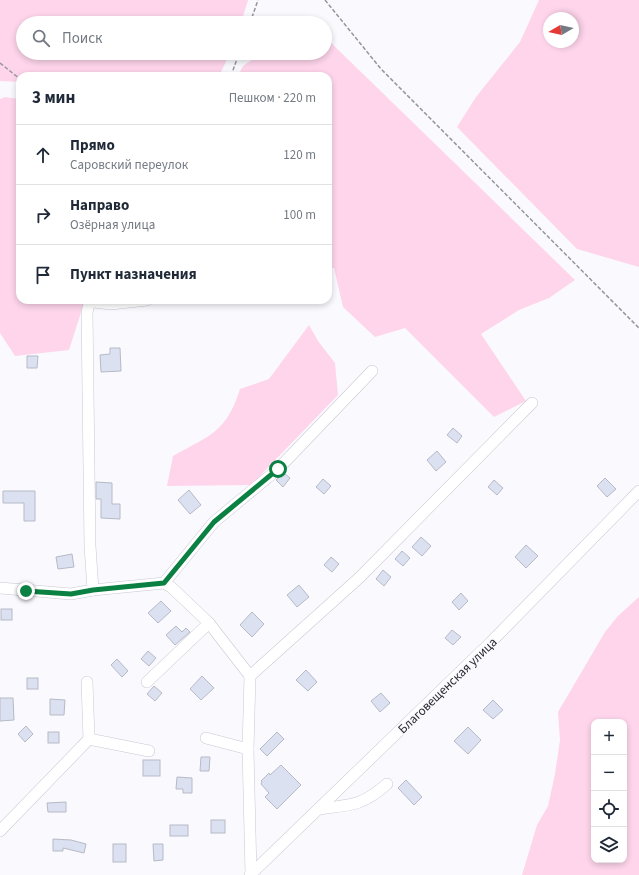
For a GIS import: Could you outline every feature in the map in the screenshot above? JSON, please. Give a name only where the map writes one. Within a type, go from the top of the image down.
[{"type":"street","points":[[89,304],[90,546],[93,590]]},
{"type":"street","points":[[164,583],[214,522],[278,469],[372,371]]},
{"type":"street","points":[[250,676],[359,578],[532,403]]},
{"type":"street","name":"Благовещенская улица","points":[[251,875],[491,642],[639,491]]},
{"type":"street","points":[[0,588],[71,594],[93,590],[164,583],[171,587],[209,623],[250,676],[248,749],[251,875]]},
{"type":"street","points":[[147,682],[209,623]]},
{"type":"street","points":[[0,831],[89,739],[87,682]]},
{"type":"street","points":[[206,738],[248,749]]},
{"type":"street","points":[[89,739],[149,750]]},
{"type":"street","points":[[319,809],[352,806],[372,797],[387,784]]},
{"type":"path","points":[[252,16],[258,0]]},
{"type":"path","points":[[325,0],[381,69],[639,328]]},
{"type":"path","points":[[232,72],[237,60]]},
{"type":"path","points":[[0,63],[16,76]]},
{"type":"shaded area","points":[[0,0],[248,0],[243,16],[16,16],[16,60],[227,60],[221,72],[16,72],[16,82],[0,81]]},
{"type":"shaded area","points":[[539,0],[639,0],[639,267],[577,249],[457,127],[476,97],[520,42]]},
{"type":"shaded area","points":[[332,44],[575,280],[549,298],[519,310],[481,334],[526,401],[494,417],[405,328],[375,337],[343,307],[334,268],[332,268],[332,72],[240,72],[243,66],[252,60],[332,60]]},
{"type":"shaded area","points":[[5,97],[16,98],[16,304],[84,304],[69,350],[15,356],[0,333],[0,99]]},
{"type":"shaded area","points":[[309,325],[318,341],[335,363],[338,395],[251,485],[167,486],[173,456],[207,437],[222,424],[235,404],[240,389],[269,379]]},
{"type":"shaded area","points":[[639,597],[639,875],[522,875],[537,825],[548,806],[560,740],[558,712],[605,632],[618,616]]},
{"type":"building","points":[[110,348],[120,348],[121,371],[101,372],[100,355],[110,354]]},
{"type":"building","points":[[27,356],[38,356],[37,368],[27,368]]},
{"type":"building","points":[[453,428],[462,436],[457,443],[447,435]]},
{"type":"building","points":[[437,451],[446,462],[436,471],[427,460]]},
{"type":"building","points":[[284,473],[290,478],[283,487],[276,480]]},
{"type":"building","points":[[605,478],[616,489],[607,497],[597,486]]},
{"type":"building","points":[[323,479],[331,486],[324,494],[316,487]]},
{"type":"building","points":[[494,480],[503,488],[497,495],[488,487]]},
{"type":"building","points":[[96,482],[112,483],[112,504],[120,504],[120,519],[101,518],[101,499],[96,499]]},
{"type":"building","points":[[189,490],[201,505],[190,514],[178,500]]},
{"type":"building","points":[[3,491],[35,491],[35,521],[24,521],[24,503],[3,503]]},
{"type":"building","points":[[421,537],[431,546],[422,556],[412,547]]},
{"type":"building","points":[[526,545],[538,556],[526,568],[515,557]]},
{"type":"building","points":[[402,551],[410,558],[403,566],[395,559]]},
{"type":"building","points":[[72,554],[74,567],[58,569],[56,557]]},
{"type":"building","points":[[331,557],[339,564],[332,572],[324,565]]},
{"type":"building","points":[[383,570],[391,577],[384,586],[376,579]]},
{"type":"building","points":[[299,585],[309,597],[297,607],[287,595]]},
{"type":"building","points":[[461,593],[468,601],[459,610],[452,602]]},
{"type":"building","points":[[161,601],[171,611],[158,623],[148,613]]},
{"type":"building","points":[[1,609],[12,609],[12,620],[1,620]]},
{"type":"building","points":[[252,612],[264,624],[252,637],[240,625]]},
{"type":"building","points":[[176,626],[182,632],[186,628],[190,632],[175,645],[166,635]]},
{"type":"building","points":[[452,630],[461,637],[453,645],[445,638]]},
{"type":"building","points":[[148,651],[156,658],[149,666],[141,659]]},
{"type":"building","points":[[117,659],[128,671],[122,677],[111,665]]},
{"type":"building","points":[[306,670],[317,682],[308,691],[296,680]]},
{"type":"building","points":[[202,676],[214,688],[201,700],[190,689]]},
{"type":"building","points":[[27,678],[38,678],[38,689],[27,689]]},
{"type":"building","points":[[154,686],[162,693],[155,701],[147,694]]},
{"type":"building","points":[[381,693],[390,703],[380,712],[371,701]]},
{"type":"building","points":[[0,698],[13,698],[14,720],[0,721]]},
{"type":"building","points":[[50,699],[65,700],[64,715],[50,715]]},
{"type":"building","points":[[493,700],[503,710],[493,719],[483,710]]},
{"type":"building","points":[[26,726],[33,734],[25,742],[18,734]]},
{"type":"building","points":[[468,727],[481,740],[468,754],[454,741]]},
{"type":"building","points":[[48,732],[59,732],[59,743],[48,743]]},
{"type":"building","points":[[277,732],[284,739],[267,756],[260,749]]},
{"type":"building","points":[[201,757],[210,757],[209,771],[200,771]]},
{"type":"building","points":[[143,760],[160,760],[160,776],[143,776]]},
{"type":"building","points":[[281,765],[301,785],[277,809],[265,797],[269,793],[261,784],[261,781],[269,773],[270,775]]},
{"type":"building","points":[[177,777],[192,778],[192,793],[183,793],[183,789],[176,789]]},
{"type":"building","points":[[406,780],[422,797],[414,805],[398,788]]},
{"type":"building","points":[[66,802],[66,812],[48,812],[47,803]]},
{"type":"building","points":[[211,820],[225,820],[225,833],[211,833]]},
{"type":"building","points":[[170,825],[188,825],[188,836],[170,836]]},
{"type":"building","points":[[53,839],[71,840],[86,844],[84,853],[63,848],[63,851],[53,851]]},
{"type":"building","points":[[113,844],[126,844],[126,862],[113,862]]},
{"type":"building","points":[[153,844],[163,844],[163,860],[154,861]]},
{"type":"route","points":[[26,591],[71,594],[93,590],[164,583],[214,522],[278,469]]}]
